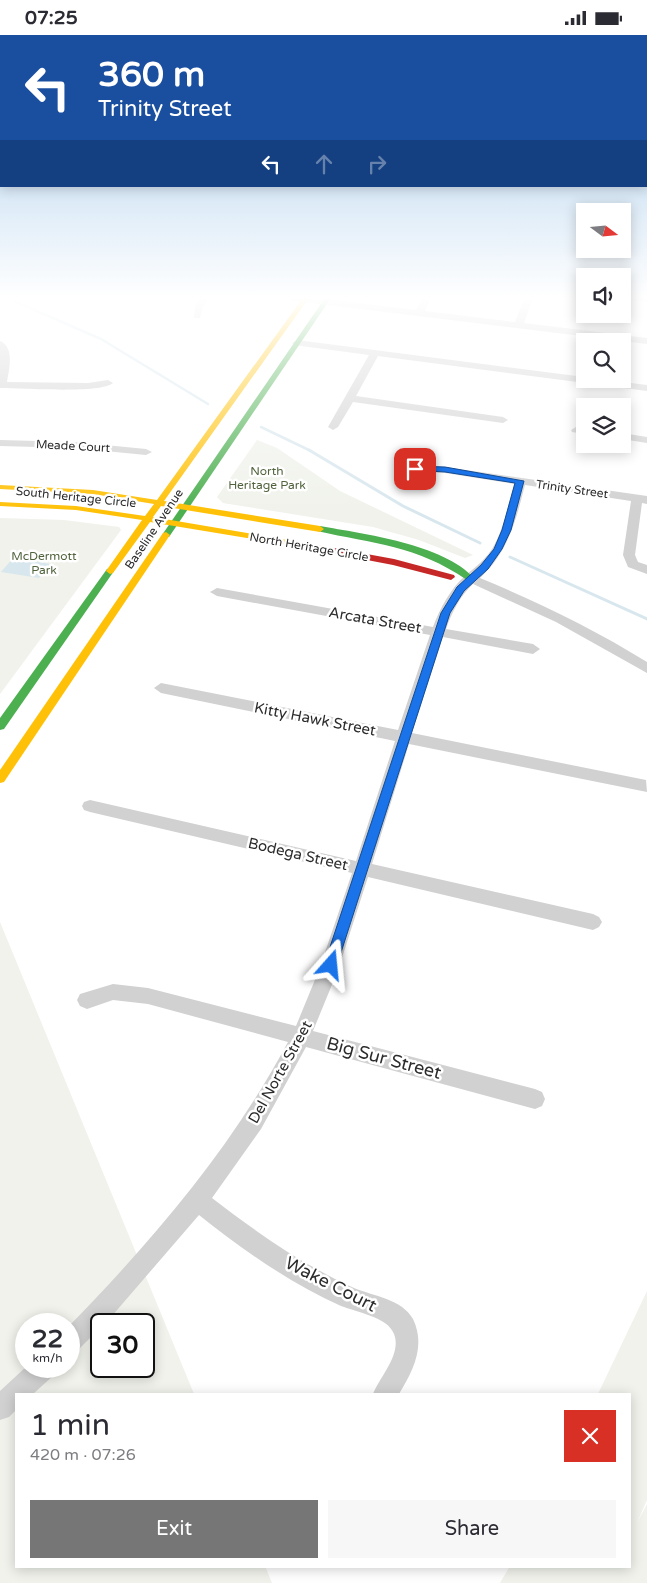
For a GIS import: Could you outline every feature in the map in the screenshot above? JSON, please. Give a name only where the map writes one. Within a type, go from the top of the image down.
[{"type":"main road","name":"Baseline Avenue","points":[[0,726],[257,367]]},
{"type":"main road","name":"Baseline Avenue","points":[[0,779],[281,367]]},
{"type":"main road","name":"South Heritage Circle","points":[[0,487],[84,491],[186,507]]},
{"type":"main road","name":"South Heritage Circle","points":[[0,504],[68,508],[148,519]]},
{"type":"main road","name":"North Heritage Circle","points":[[186,507],[399,545],[448,562],[470,578]]},
{"type":"main road","name":"North Heritage Circle","points":[[148,519],[372,558],[453,577],[470,578]]},
{"type":"street","points":[[4,367],[1,385],[88,386],[108,383]]},
{"type":"street","points":[[333,427],[367,367]]},
{"type":"street","points":[[486,367],[647,388]]},
{"type":"street","points":[[349,399],[504,420]]},
{"type":"street","points":[[631,438],[647,440]]},
{"type":"street","name":"Meade Court","points":[[0,443],[82,445],[146,452]]},
{"type":"street","name":"Trinity Street","points":[[407,469],[445,470],[642,499]]},
{"type":"street","name":"Del Norte Street","points":[[80,1332],[135,1275],[197,1200],[263,1106],[301,1037],[331,965],[438,631],[450,605],[470,578],[484,567],[494,555],[502,542],[520,481]]},
{"type":"street","points":[[642,499],[629,555],[632,564],[647,570]]},
{"type":"street","name":"North Heritage Circle","points":[[470,578],[546,611],[647,668]]},
{"type":"street","name":"Arcata Street","points":[[217,592],[533,649]]},
{"type":"street","name":"Kitty Hawk Street","points":[[161,687],[646,787]]},
{"type":"street","name":"Bodega Street","points":[[90,806],[593,922]]},
{"type":"street","name":"Big Sur Street","points":[[87,1000],[113,992],[131,992],[535,1099]]},
{"type":"street","name":"Wake Court","points":[[197,1200],[241,1234],[292,1266],[348,1297],[395,1317],[403,1326],[407,1337],[407,1349],[398,1372],[386,1393]]},
{"type":"street","points":[[16,1393],[32,1378]]},
{"type":"street","points":[[0,1408],[15,1394]]},
{"type":"green space","name":"North Heritage Park","points":[[257,440],[277,448],[340,491],[473,555],[465,558],[419,540],[373,527],[223,503],[217,497]]},
{"type":"green space","name":"McDermott Park","points":[[0,518],[64,520],[119,527],[121,530],[0,694]]},
{"type":"green space","points":[[0,922],[194,1393],[15,1393],[15,1568],[266,1568],[272,1583],[0,1583]]},
{"type":"green space","points":[[647,1291],[647,1500],[637,1523],[647,1504],[647,1583],[500,1583],[509,1568],[631,1568],[631,1393],[598,1393]]},
{"type":"shaded area","points":[[14,557],[50,564],[39,578],[1,572]]},
{"type":"waterway","points":[[147,367],[208,404]]},
{"type":"waterway","points":[[261,427],[309,450]]},
{"type":"waterway","points":[[309,450],[403,506],[480,543]]},
{"type":"waterway","points":[[510,557],[647,619]]},
{"type":"traffic: fast","points":[[166,535],[281,367]]},
{"type":"traffic: fast","points":[[320,529],[379,539],[417,550],[436,557],[470,578]]},
{"type":"traffic: fast","points":[[0,726],[110,571]]},
{"type":"traffic: slow","points":[[110,571],[256,367]]},
{"type":"traffic: slow","points":[[0,487],[93,492],[320,529]]},
{"type":"traffic: slow","points":[[0,504],[76,508],[196,526],[323,549]]},
{"type":"traffic: slow","points":[[0,779],[166,535]]},
{"type":"traffic: jam","points":[[323,549],[394,562],[451,577]]},
{"type":"route","points":[[331,965],[438,631],[460,589],[484,567],[498,549],[507,530],[520,481],[445,470],[415,469]]}]
